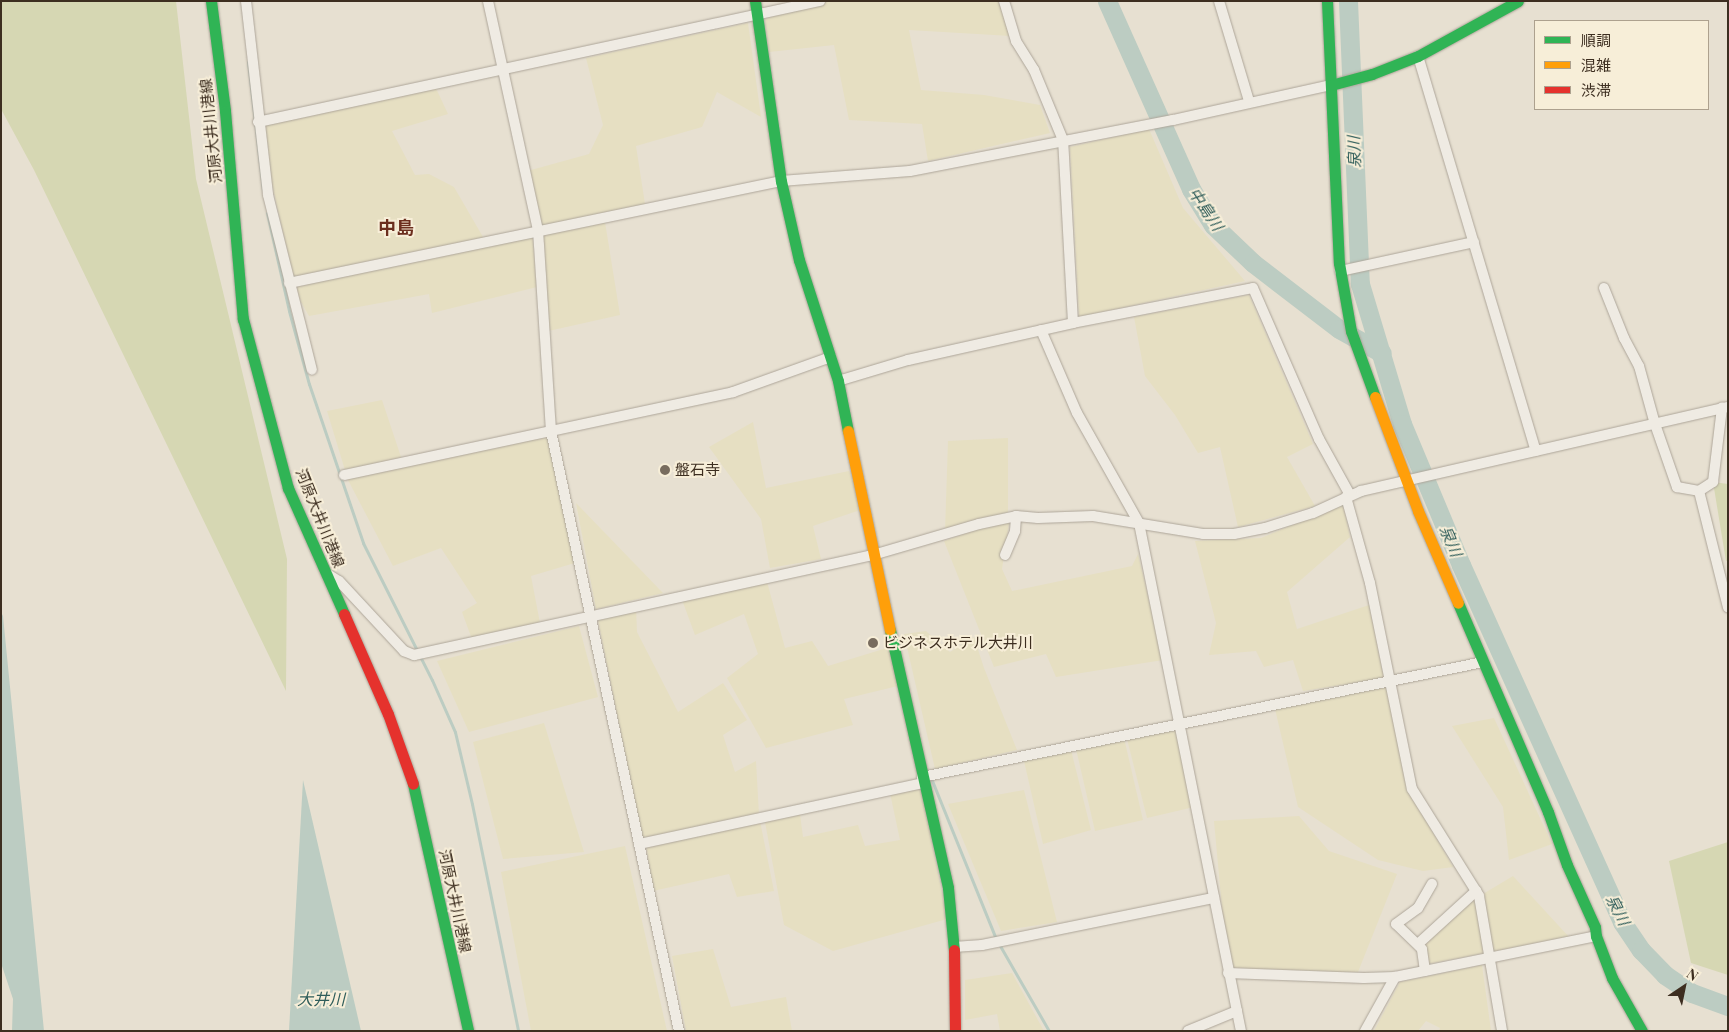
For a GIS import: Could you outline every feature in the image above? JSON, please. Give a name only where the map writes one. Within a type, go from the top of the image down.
[{"type":"street","name":"河原大井川港線","points":[[211,1],[225,111],[243,320],[288,488],[388,714],[415,790],[468,1031]]},
{"type":"street","points":[[246,1],[258,122],[268,195],[312,370]]},
{"type":"street","points":[[488,1],[538,230],[551,431],[589,617],[679,1031]]},
{"type":"street","points":[[755,1],[781,181],[799,260],[838,382],[873,555],[948,888],[954,946],[955,1031]]},
{"type":"street","points":[[258,122],[820,1]]},
{"type":"street","points":[[1004,1],[1016,40],[1034,70],[1063,140],[1073,323]]},
{"type":"street","points":[[1219,1],[1249,101]]},
{"type":"street","points":[[1327,1],[1340,270],[1351,331],[1362,365],[1407,480],[1548,812],[1567,865],[1595,928],[1596,936],[1612,978],[1642,1031]]},
{"type":"street","points":[[290,283],[781,181],[910,171],[1173,120],[1249,101],[1331,85],[1372,74],[1418,56],[1518,1]]},
{"type":"street","points":[[1418,56],[1536,451]]},
{"type":"street","points":[[1340,270],[1474,242]]},
{"type":"street","points":[[838,382],[908,360],[1073,323],[1253,288],[1319,439],[1348,496],[1370,583],[1412,789],[1479,896],[1502,1031]]},
{"type":"street","points":[[326,573],[340,581],[404,651],[414,655],[873,555],[979,524],[1016,516],[1038,518],[1094,516],[1203,534],[1234,534],[1264,528],[1313,513],[1348,496],[1407,480],[1462,468],[1654,424],[1725,408],[1713,482],[1699,491],[1677,487],[1654,424],[1639,366],[1624,338],[1604,288]]},
{"type":"street","points":[[1041,330],[1077,413],[1139,523],[1241,1031]]},
{"type":"street","points":[[344,475],[733,392],[831,357]]},
{"type":"street","points":[[1699,491],[1728,607]]},
{"type":"street","points":[[1005,555],[1015,531],[1016,516]]},
{"type":"street","points":[[639,844],[923,779],[936,774],[1483,662]]},
{"type":"street","points":[[1425,971],[1422,949],[1396,924],[1418,908],[1432,884]]},
{"type":"street","points":[[1418,944],[1476,891]]},
{"type":"street","points":[[954,946],[991,943],[1214,898]]},
{"type":"street","points":[[1228,973],[1364,978],[1395,976],[1596,936]]},
{"type":"street","points":[[1366,1031],[1395,976]]},
{"type":"street","points":[[1188,1031],[1237,1011]]},
{"type":"shaded area","points":[[822,1],[999,1],[1011,36],[909,30],[921,90],[984,95],[1040,105],[1050,133],[928,161],[922,124],[849,120],[834,45],[769,52],[765,19]]},
{"type":"shaded area","points":[[748,23],[761,117],[717,92],[702,127],[636,146],[645,204],[605,222],[620,315],[544,332],[538,239],[524,172],[589,154],[603,125],[586,58]]},
{"type":"shaded area","points":[[434,84],[448,114],[392,131],[415,175],[429,174],[454,187],[483,237],[532,232],[537,287],[432,313],[429,294],[309,316],[297,295],[258,122]]},
{"type":"shaded area","points":[[1149,129],[1183,208],[1245,281],[1079,317],[1070,147]]},
{"type":"shaded area","points":[[1249,295],[1313,444],[1287,457],[1315,506],[1238,527],[1220,447],[1198,453],[1175,415],[1145,376],[1134,317]]},
{"type":"shaded area","points":[[382,400],[404,466],[551,431],[578,562],[531,576],[540,623],[473,642],[462,612],[477,603],[441,548],[393,566],[348,480],[327,411]]},
{"type":"shaded area","points":[[753,422],[766,488],[849,471],[863,509],[813,526],[821,559],[770,568],[761,519],[709,447]]},
{"type":"shaded area","points":[[1008,438],[1008,512],[945,531],[948,441]]},
{"type":"shaded area","points":[[576,503],[663,593],[596,609]]},
{"type":"shaded area","points":[[1343,504],[1350,537],[1287,592],[1297,629],[1369,605],[1384,678],[1303,691],[1293,660],[1264,667],[1256,651],[1209,655],[1216,623],[1195,541],[1261,538]]},
{"type":"shaded area","points":[[1010,517],[1002,569],[1012,591],[1132,566],[1138,554],[1163,660],[1056,677],[1046,654],[994,667],[944,541]]},
{"type":"shaded area","points":[[766,578],[785,648],[812,641],[828,666],[890,647],[902,685],[844,699],[853,725],[766,748],[727,678],[758,654],[744,614],[695,635],[681,597]]},
{"type":"shaded area","points":[[636,607],[637,632],[678,712],[723,683],[747,720],[723,735],[735,772],[756,761],[759,815],[642,838],[597,615]]},
{"type":"shaded area","points":[[579,626],[598,697],[469,732],[437,661]]},
{"type":"shaded area","points":[[926,631],[950,652],[974,637],[984,668],[1017,750],[935,769],[904,634]]},
{"type":"shaded area","points":[[1386,687],[1411,795],[1453,867],[1423,871],[1378,860],[1298,807],[1275,709]]},
{"type":"shaded area","points":[[1494,718],[1552,844],[1509,860],[1503,807],[1452,726]]},
{"type":"shaded area","points":[[544,723],[584,852],[503,859],[473,742]]},
{"type":"shaded area","points":[[1175,729],[1194,807],[1147,818],[1127,739]]},
{"type":"shaded area","points":[[1124,738],[1143,820],[1095,831],[1076,749]]},
{"type":"shaded area","points":[[1071,750],[1091,830],[1043,844],[1024,761]]},
{"type":"shaded area","points":[[921,788],[947,919],[833,951],[784,925],[765,822],[800,814],[803,837],[858,825],[865,846],[900,840],[890,793]]},
{"type":"shaded area","points":[[1024,790],[1057,922],[1001,931],[948,804]]},
{"type":"shaded area","points":[[1299,816],[1329,851],[1397,874],[1358,972],[1228,973],[1214,821]]},
{"type":"shaded area","points":[[760,821],[774,891],[737,897],[729,874],[653,891],[646,843]]},
{"type":"shaded area","points":[[625,846],[667,1031],[531,1031],[501,872]]},
{"type":"shaded area","points":[[1513,876],[1569,937],[1427,964],[1423,943],[1473,900]]},
{"type":"shaded area","points":[[713,949],[731,1007],[786,997],[792,1031],[686,1031],[672,956]]},
{"type":"shaded area","points":[[1482,965],[1491,1031],[1439,1031],[1440,1028],[1426,1021],[1418,1031],[1374,1031],[1400,982]]},
{"type":"shaded area","points":[[1012,973],[1044,1031],[1000,1031],[997,1014],[965,1020],[965,980]]},
{"type":"green space","points":[[1,1],[176,1],[196,179],[287,559],[286,691],[34,170],[1,109]]},
{"type":"green space","points":[[1713,482],[1728,484],[1728,560],[1726,561]]},
{"type":"green space","points":[[1728,842],[1728,975],[1691,963],[1669,861]]},
{"type":"water","points":[[1,612],[3,616],[44,1031],[12,1031],[13,999],[1,963]]},
{"type":"water","name":"大井川","points":[[303,780],[361,1031],[289,1031]]},
{"type":"waterway","name":"中島川","points":[[1107,1],[1191,189],[1213,225],[1253,263],[1339,329],[1382,353]]},
{"type":"waterway","name":"泉川","points":[[1348,1],[1360,284],[1402,424],[1461,565],[1622,922],[1641,950],[1665,975],[1692,993],[1728,1006]]},
{"type":"waterway","points":[[248,62],[263,189]]},
{"type":"waterway","points":[[267,213],[289,311],[309,384],[363,543],[432,680],[455,732],[472,804],[518,1031]]},
{"type":"waterway","points":[[931,778],[996,939]]},
{"type":"waterway","points":[[999,944],[1049,1031]]},
{"type":"traffic: fast","points":[[211,1],[225,111],[243,319],[288,488],[344,614]]},
{"type":"traffic: fast","points":[[755,1],[781,181],[799,260],[838,381],[848,431]]},
{"type":"traffic: fast","points":[[1327,1],[1339,263],[1351,331],[1375,397]]},
{"type":"traffic: fast","points":[[1331,85],[1372,74],[1418,56],[1518,1]]},
{"type":"traffic: fast","points":[[1458,603],[1548,812],[1567,865],[1595,927],[1596,936],[1612,978],[1642,1031]]},
{"type":"traffic: fast","points":[[890,630],[948,888],[954,950]]},
{"type":"traffic: fast","points":[[413,784],[468,1031]]},
{"type":"traffic: slow","points":[[1375,397],[1418,511],[1458,603]]},
{"type":"traffic: slow","points":[[848,431],[890,630]]},
{"type":"traffic: jam","points":[[344,614],[388,714],[413,784]]},
{"type":"traffic: jam","points":[[954,950],[955,1031]]},
{"type":"place","name":"盤石寺","points":[[665,470]]},
{"type":"place","name":"ビジネスホテル大井川","points":[[873,643]]},
{"type":"district","name":"中島","points":[[396,227]]}]
